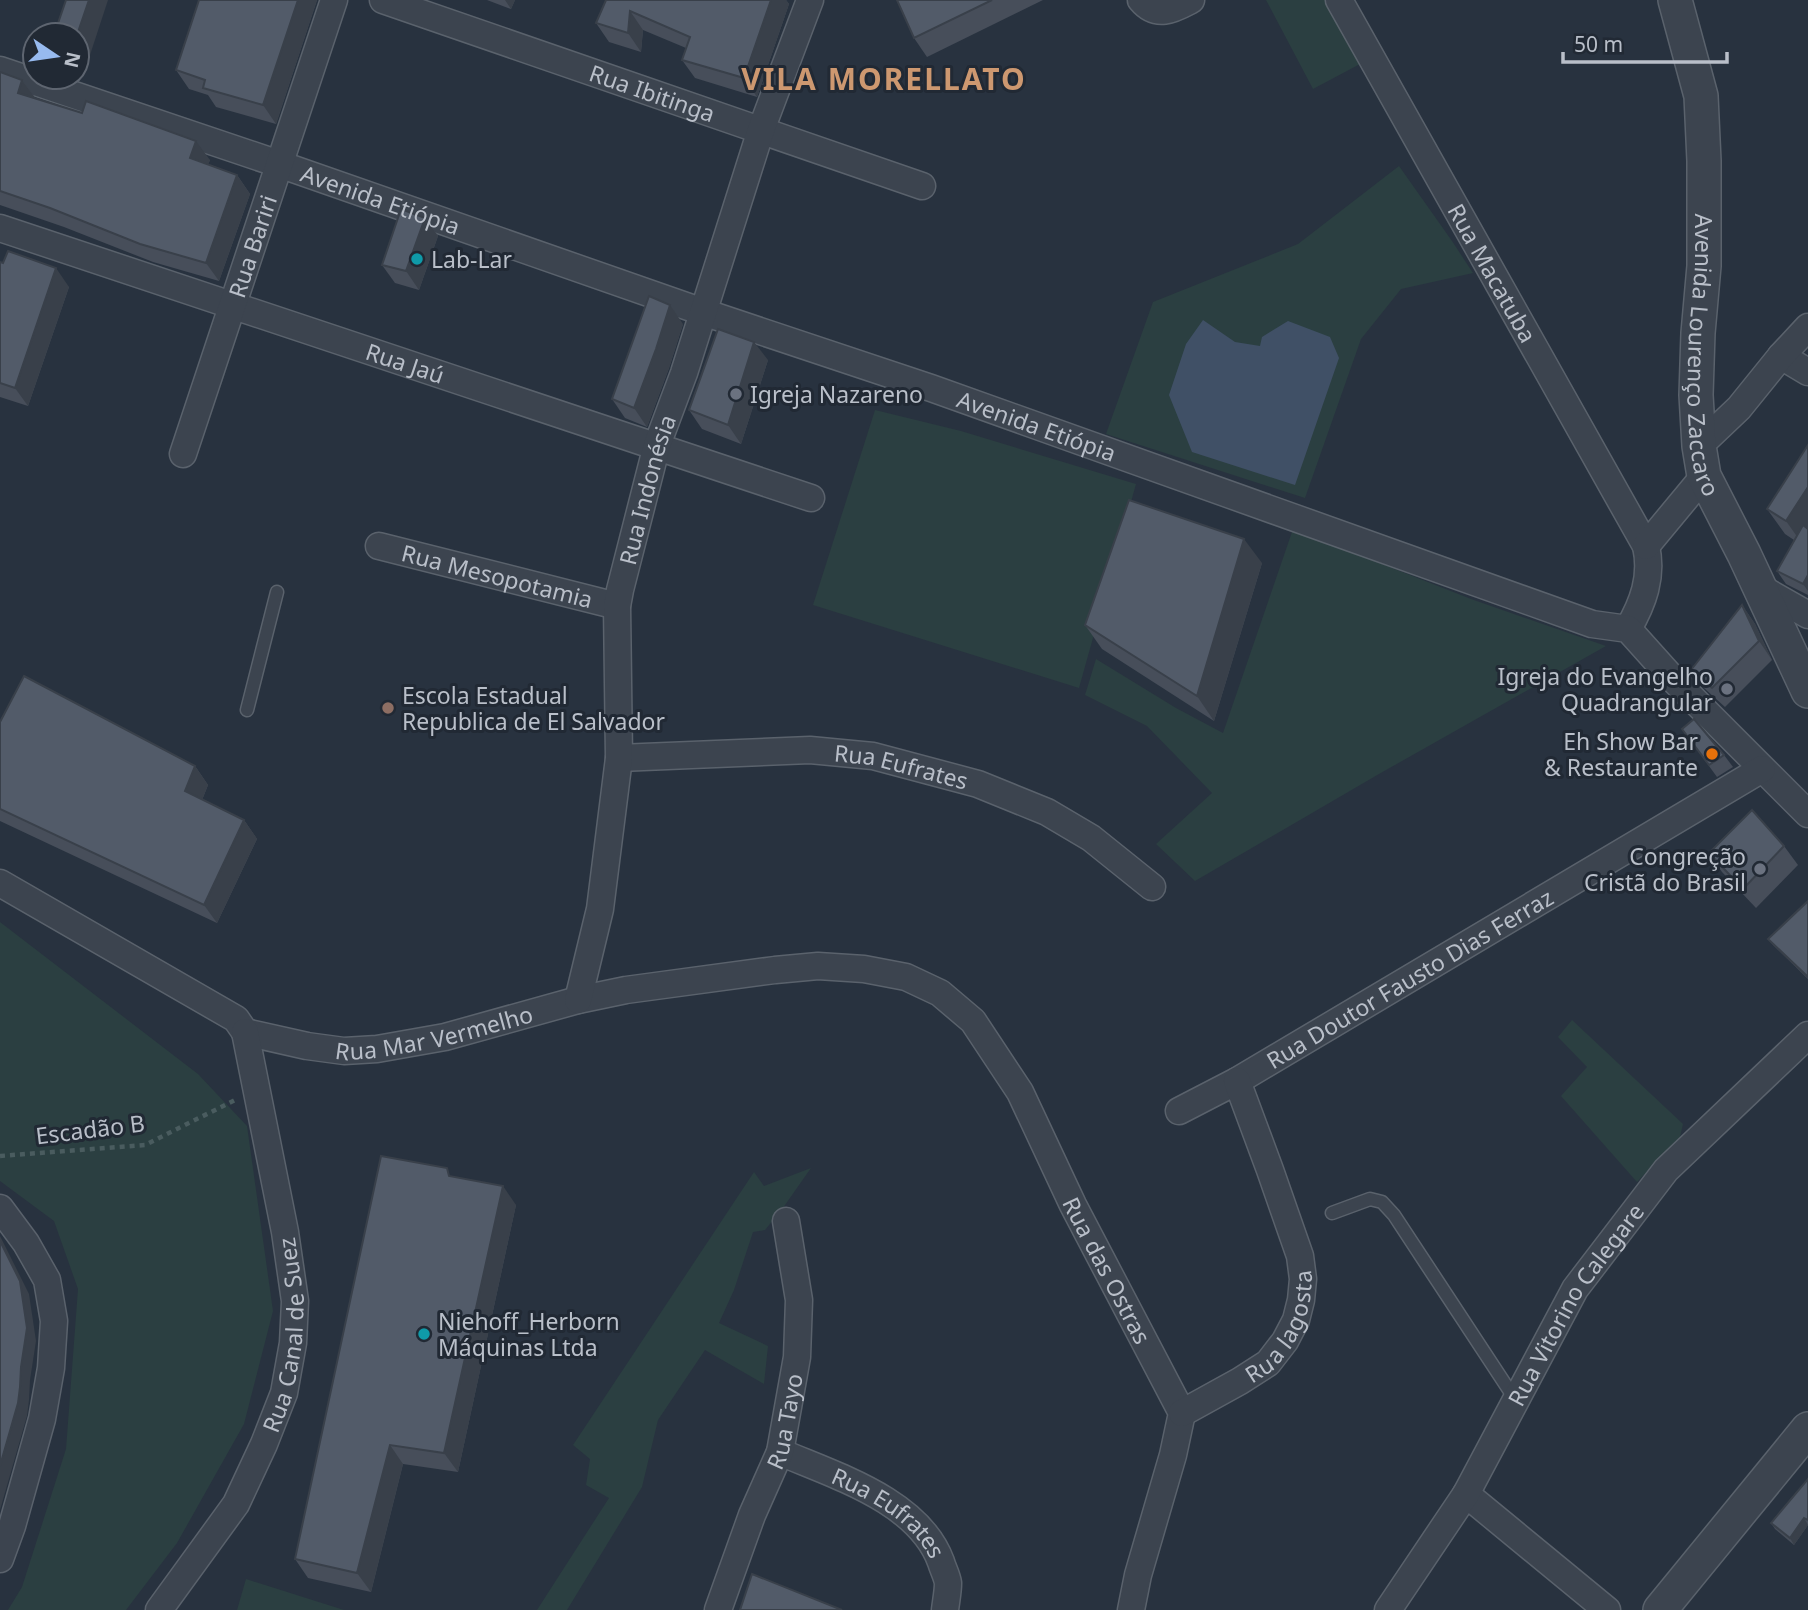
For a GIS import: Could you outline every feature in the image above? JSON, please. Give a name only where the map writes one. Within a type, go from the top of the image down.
[{"type":"street","name":"Rua Bariri","points":[[183,454],[334,0]]},
{"type":"street","name":"Rua Ibitinga","points":[[383,0],[922,186]]},
{"type":"street","name":"Rua Indonésia","points":[[578,1000],[600,909],[619,758],[617,606],[656,446],[684,373],[781,72],[810,0]]},
{"type":"street","points":[[1142,2],[1152,9],[1168,11],[1191,0]]},
{"type":"street","name":"Rua Macatuba","points":[[1339,0],[1646,547]]},
{"type":"street","name":"Avenida Lourenço Zaccaro","points":[[1675,0],[1701,96],[1704,265],[1696,395],[1701,461],[1808,691]]},
{"type":"street","name":"Avenida Etiópia","points":[[0,69],[944,393],[1592,624],[1628,629]]},
{"type":"street","name":"Rua Jaú","points":[[0,228],[811,498]]},
{"type":"street","points":[[1808,327],[1739,408],[1701,461],[1646,547],[1650,560],[1647,584],[1641,606],[1628,629],[1671,678],[1808,814]]},
{"type":"street","points":[[1781,356],[1808,372]]},
{"type":"street","name":"Rua Mesopotamia","points":[[379,546],[617,606]]},
{"type":"street","points":[[1759,587],[1808,615]]},
{"type":"street","name":"Rua Eufrates","points":[[619,758],[810,750],[873,756],[978,784],[1047,812],[1091,838],[1152,887]]},
{"type":"street","name":"Rua Doutor Fausto Dias Ferraz","points":[[1179,1111],[1237,1081],[1762,769]]},
{"type":"street","name":"Rua Mar Vermelho","points":[[0,883],[236,1019],[245,1032],[344,1051],[377,1049],[445,1037],[578,1000],[659,984],[818,966],[864,969],[906,977]]},
{"type":"street","name":"Rua das Ostras","points":[[906,977],[940,993],[973,1021],[1020,1092],[1073,1205],[1182,1413]]},
{"type":"street","name":"Rua Canal de Suez","points":[[159,1610],[236,1504],[284,1393],[293,1343],[295,1301],[285,1232],[245,1032]]},
{"type":"street","name":"Rua Vitorino Calegare","points":[[1388,1610],[1466,1494],[1575,1289],[1665,1170],[1808,1035]]},
{"type":"street","name":"Rua lagosta","points":[[1182,1413],[1268,1363],[1285,1341],[1296,1320],[1301,1300],[1303,1279],[1300,1256],[1237,1081]]},
{"type":"street","points":[[0,1209],[26,1243],[47,1280],[54,1321],[51,1368],[42,1419],[0,1559]]},
{"type":"street","name":"Rua Tayo","points":[[718,1610],[752,1515],[780,1452],[797,1357],[799,1300],[786,1221]]},
{"type":"street","points":[[1131,1610],[1182,1413]]},
{"type":"street","points":[[1660,1610],[1808,1429]]},
{"type":"street","name":"Rua Eufrates","points":[[780,1452],[867,1490],[913,1519],[936,1548],[948,1581],[945,1610]]},
{"type":"street","points":[[1466,1494],[1607,1610]]},
{"type":"lane","points":[[247,710],[277,592]]},
{"type":"lane","points":[[1332,1213],[1370,1199],[1382,1202],[1394,1215],[1515,1399]]},
{"type":"path","name":"Escadão B","points":[[0,1156],[145,1145],[256,1089]]},
{"type":"green space","points":[[1266,0],[1330,0],[1360,64],[1313,89]]},
{"type":"green space","points":[[1399,166],[1473,273],[1401,289],[1361,339],[1305,498],[1106,434],[1153,302],[1298,244]]},
{"type":"green space","points":[[875,410],[961,431],[1136,484],[1079,688],[813,605]]},
{"type":"green space","points":[[1293,529],[1471,599],[1606,646],[1195,881],[1156,844],[1212,793],[1147,726],[1085,695],[1096,659],[1223,733]]},
{"type":"green space","points":[[0,922],[198,1074],[247,1126],[273,1311],[244,1424],[177,1543],[126,1610],[8,1610],[22,1587],[66,1449],[78,1289],[54,1221],[0,1181]]},
{"type":"green space","points":[[1572,1020],[1683,1124],[1680,1137],[1637,1182],[1561,1096],[1587,1067],[1558,1037]]},
{"type":"green space","points":[[811,1168],[765,1230],[753,1232],[734,1290],[719,1323],[768,1346],[764,1384],[705,1350],[658,1420],[642,1487],[567,1610],[537,1610],[609,1498],[586,1485],[590,1459],[573,1445],[754,1172],[764,1186]]},
{"type":"green space","points":[[246,1579],[344,1610],[237,1610]]},
{"type":"water","points":[[1203,320],[1235,342],[1260,346],[1262,337],[1288,321],[1330,337],[1339,358],[1295,485],[1192,452],[1169,395],[1186,344]]},
{"type":"building","points":[[66,0],[89,0],[82,21],[59,21]]},
{"type":"building","points":[[199,0],[298,0],[263,105],[203,88],[205,80],[176,70]]},
{"type":"building","points":[[606,0],[771,0],[744,78],[682,60],[690,37],[630,11],[628,33],[596,23]]},
{"type":"building","points":[[897,0],[992,0],[914,38]]},
{"type":"building","points":[[0,72],[21,80],[18,93],[82,113],[86,101],[196,141],[190,158],[237,175],[206,263],[140,244],[0,191]]},
{"type":"building","points":[[401,209],[425,218],[406,271],[382,265]]},
{"type":"building","points":[[8,251],[56,268],[15,388],[0,383],[0,262],[3,263]]},
{"type":"building","points":[[649,296],[670,305],[634,408],[612,399]]},
{"type":"building","points":[[718,329],[754,342],[728,425],[689,410]]},
{"type":"building","points":[[1808,445],[1808,487],[1786,521],[1767,509]]},
{"type":"building","points":[[1129,500],[1244,539],[1197,696],[1085,625]]},
{"type":"building","points":[[1803,525],[1808,529],[1808,575],[1803,584],[1777,571]]},
{"type":"building","points":[[1742,605],[1759,641],[1712,688],[1691,670]]},
{"type":"building","points":[[24,676],[195,766],[185,791],[244,820],[204,905],[0,809],[0,722]]},
{"type":"building","name":"Eh Show Bar & Restaurante","points":[[1694,719],[1724,755],[1709,765],[1682,729]]},
{"type":"building","points":[[1752,810],[1784,846],[1743,889],[1709,853]]},
{"type":"building","points":[[1808,901],[1808,977],[1768,939]]},
{"type":"building","name":"Niehoff_Herborn Máquinas Ltda","points":[[381,1156],[447,1168],[449,1176],[503,1186],[444,1453],[390,1445],[357,1573],[295,1559]]},
{"type":"building","points":[[0,1241],[20,1281],[27,1328],[18,1403],[0,1466]]},
{"type":"building","points":[[1808,1479],[1808,1520],[1804,1518],[1790,1538],[1771,1523]]},
{"type":"building","points":[[752,1574],[842,1610],[740,1610]]},
{"type":"place","name":"Lab-Lar","points":[[417,259]]},
{"type":"place","name":"Igreja Nazareno","points":[[736,394]]},
{"type":"place","name":"Igreja do Evangelho Quadrangular","points":[[1727,689]]},
{"type":"place","name":"Escola Estadual Republica de El Salvador","points":[[388,708]]},
{"type":"place","name":"Eh Show Bar & Restaurante","points":[[1712,754]]},
{"type":"place","name":"Congreção Cristã do Brasil","points":[[1760,869]]},
{"type":"place","name":"Niehoff_Herborn Máquinas Ltda","points":[[424,1334]]},
{"type":"district","name":"VILA MORELLATO","points":[[884,78]]}]
